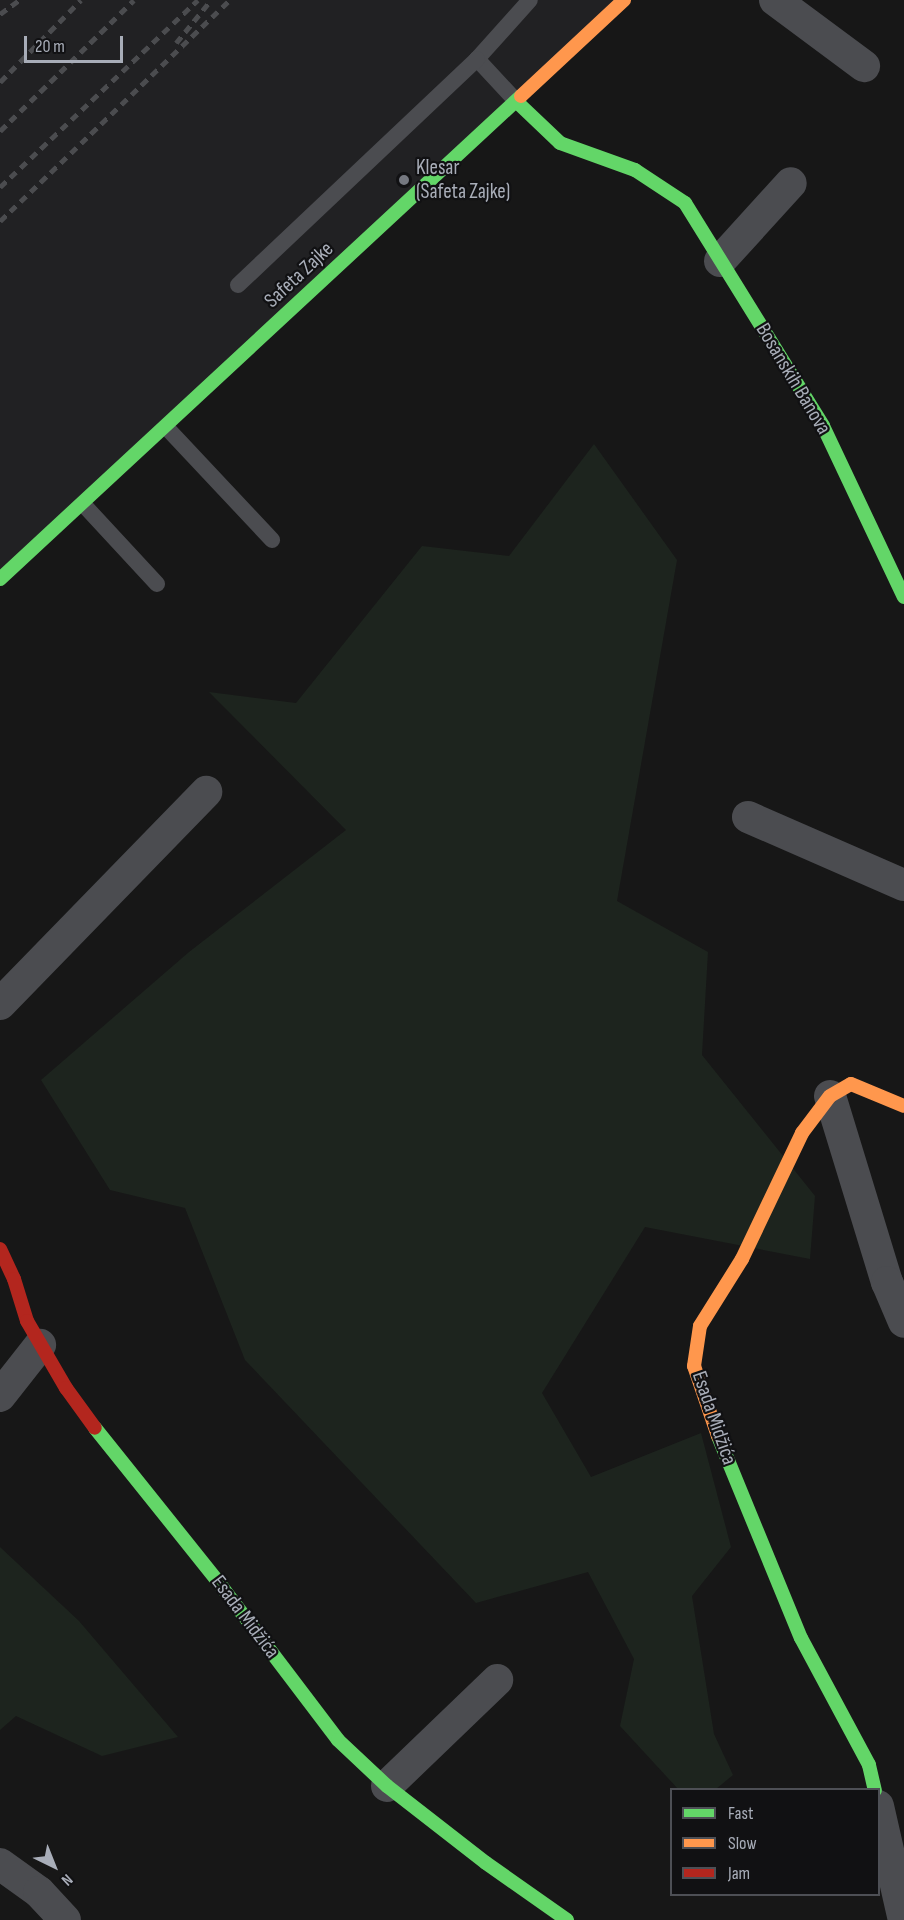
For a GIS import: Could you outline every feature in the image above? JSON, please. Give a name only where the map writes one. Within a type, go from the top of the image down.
[{"type":"street","name":"Safeta Zajke","points":[[0,579],[517,102],[624,0]]},
{"type":"street","points":[[775,0],[864,66]]},
{"type":"street","name":"Bosanskih Banova","points":[[517,102],[560,143],[635,170],[685,203],[823,426],[904,597]]},
{"type":"street","points":[[720,261],[790,183]]},
{"type":"street","points":[[0,1004],[206,792]]},
{"type":"street","points":[[748,817],[904,885]]},
{"type":"street","points":[[904,1106],[851,1084],[830,1096],[887,1282],[904,1322]]},
{"type":"street","name":"Esada Midžića","points":[[830,1096],[802,1133],[742,1259],[700,1326],[694,1366],[706,1407],[801,1638],[869,1765],[875,1788]]},
{"type":"street","name":"Esada Midžića","points":[[0,1249],[14,1279],[27,1321],[40,1345],[104,1441],[219,1582],[338,1740],[387,1786],[486,1863],[567,1920]]},
{"type":"street","points":[[0,1396],[40,1345]]},
{"type":"street","points":[[387,1786],[497,1680]]},
{"type":"street","points":[[880,1811],[904,1920]]},
{"type":"street","points":[[0,1864],[39,1892],[65,1920]]},
{"type":"lane","points":[[238,285],[477,59],[530,0]]},
{"type":"lane","points":[[477,59],[517,102]]},
{"type":"lane","points":[[166,427],[272,540]]},
{"type":"lane","points":[[83,504],[157,584]]},
{"type":"shaded area","points":[[0,0],[624,0],[0,572]]},
{"type":"shaded area","points":[[594,444],[677,560],[617,901],[708,952],[702,1055],[815,1196],[810,1259],[645,1227],[542,1393],[591,1477],[701,1433],[731,1547],[692,1596],[714,1734],[733,1775],[717,1788],[677,1788],[620,1726],[634,1659],[588,1572],[476,1603],[245,1360],[185,1208],[110,1190],[41,1080],[189,952],[346,830],[209,692],[296,703],[422,546],[509,556]]},
{"type":"shaded area","points":[[0,1547],[79,1621],[178,1737],[102,1756],[16,1716],[0,1730]]},
{"type":"railway","points":[[0,14],[19,0]]},
{"type":"railway","points":[[0,82],[81,0]]},
{"type":"railway","points":[[0,131],[134,0]]},
{"type":"railway","points":[[0,187],[198,0]]},
{"type":"railway","points":[[176,43],[211,0]]},
{"type":"railway","points":[[0,221],[230,0]]},
{"type":"traffic: fast","points":[[0,579],[521,96]]},
{"type":"traffic: fast","points":[[517,102],[560,143],[635,170],[685,203],[823,426],[904,597]]},
{"type":"traffic: fast","points":[[95,1428],[219,1583],[338,1740],[387,1786],[486,1863],[567,1920]]},
{"type":"traffic: fast","points":[[718,1436],[801,1638],[869,1765],[875,1788]]},
{"type":"traffic: slow","points":[[521,96],[624,0]]},
{"type":"traffic: slow","points":[[718,1436],[694,1366],[700,1326],[742,1259],[802,1133],[830,1096],[851,1084],[904,1106]]},
{"type":"traffic: jam","points":[[0,1249],[14,1279],[27,1321],[66,1388],[95,1428]]},
{"type":"place","name":"Klesar (Safeta Zajke)","points":[[404,180]]}]
